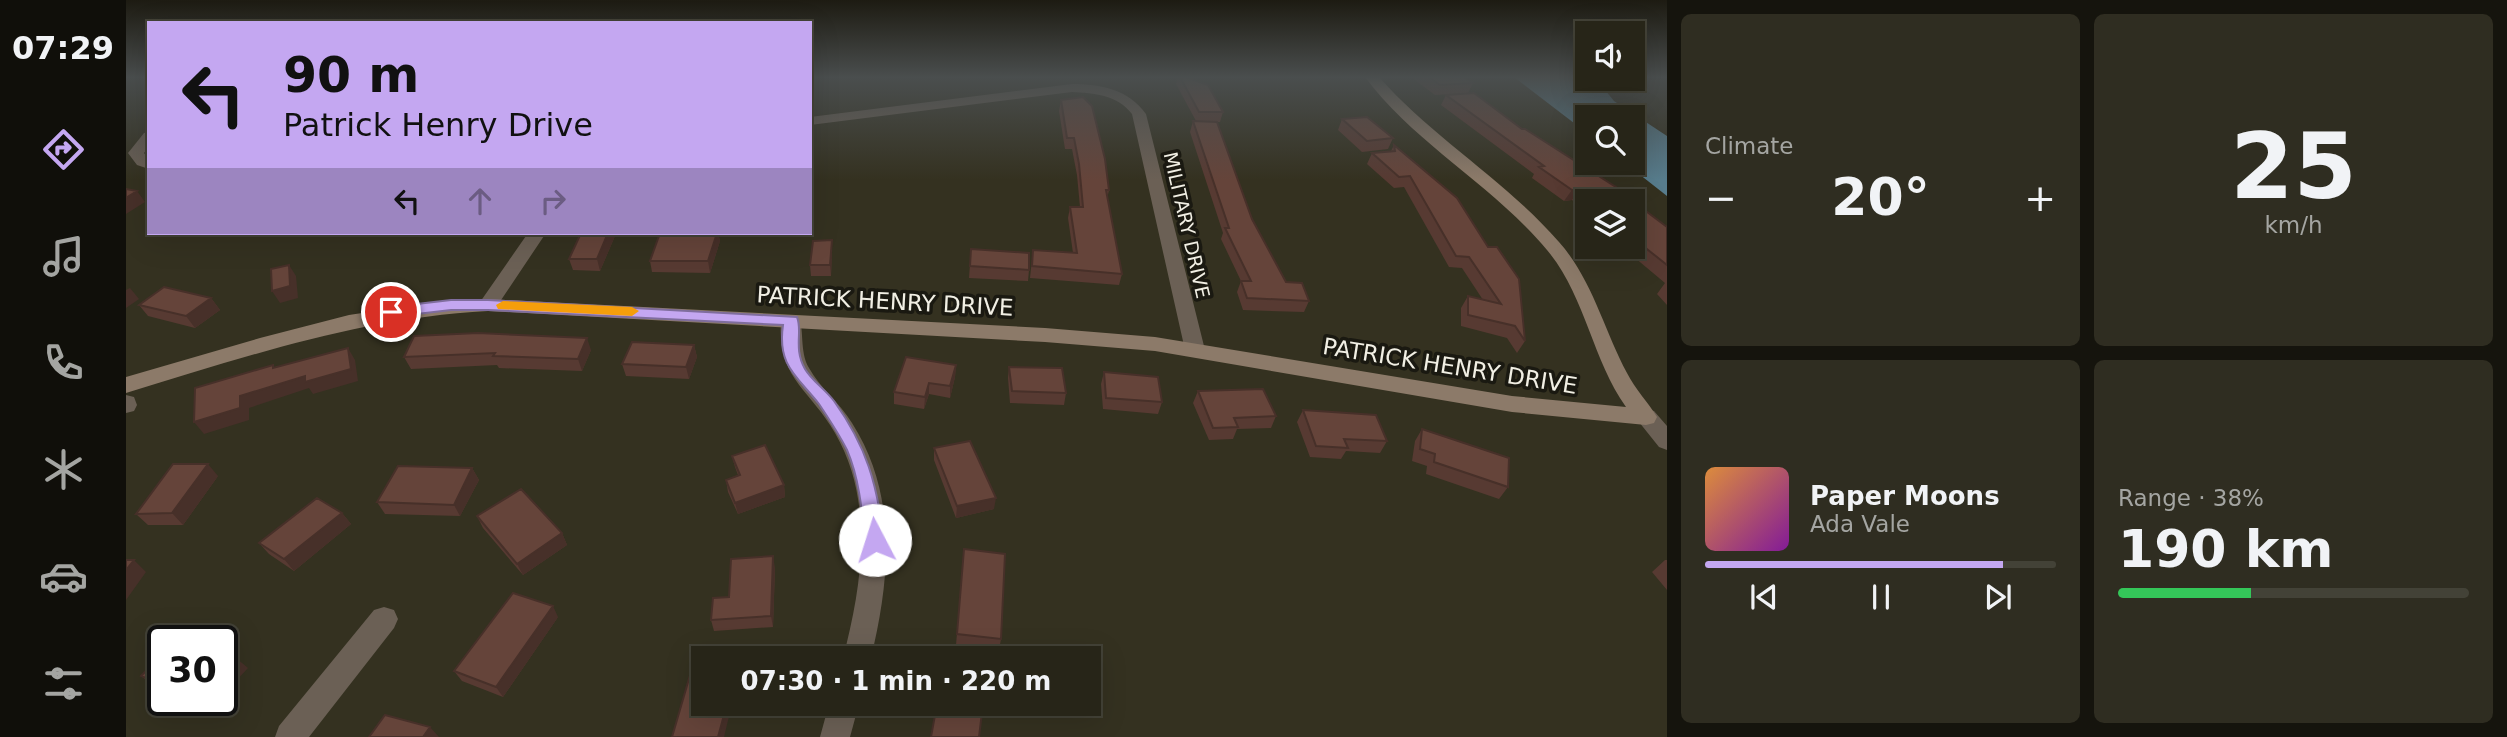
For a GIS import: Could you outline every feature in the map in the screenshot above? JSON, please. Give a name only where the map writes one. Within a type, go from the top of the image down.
[{"type":"street","name":"MILITARY DRIVE","points":[[812,121],[886,111]]},
{"type":"street","name":"MILITARY DRIVE","points":[[1137,111],[1195,350]]},
{"type":"street","points":[[1404,111],[1498,192],[1556,249],[1577,284],[1617,374],[1646,417],[1667,441]]},
{"type":"street","points":[[147,139],[136,153],[147,163]]},
{"type":"street","points":[[488,305],[536,235]]},
{"type":"street","name":"PATRICK HENRY DRIVE","points":[[126,386],[358,318],[451,305],[488,305],[1045,335],[1195,350],[1512,404],[1646,417]]},
{"type":"street","points":[[792,321],[789,338],[792,356],[800,374],[823,398],[846,431],[857,454],[874,516],[876,563],[870,614],[861,646]]},
{"type":"street","points":[[290,737],[384,619]]},
{"type":"street","points":[[835,737],[841,716]]},
{"type":"water","points":[[1559,111],[1575,111],[1575,124]]},
{"type":"water","points":[[1645,121],[1667,136],[1667,196],[1640,175],[1645,175]]},
{"type":"building","points":[[1063,111],[1093,111],[1105,159],[1109,190],[1106,190],[1122,274],[1032,266],[1033,250],[1077,253],[1070,207],[1083,207],[1074,138],[1067,138]]},
{"type":"building","points":[[1469,111],[1499,111],[1575,161],[1575,175],[1597,175],[1619,189],[1572,190],[1539,167],[1544,166]]},
{"type":"building","points":[[1367,117],[1393,138],[1367,141],[1342,119]]},
{"type":"building","points":[[1193,121],[1217,122],[1252,219],[1286,282],[1302,283],[1309,301],[1247,298],[1241,281],[1251,281],[1225,228],[1229,228]]},
{"type":"building","points":[[1394,145],[1457,198],[1488,247],[1497,247],[1519,279],[1525,341],[1515,326],[1468,315],[1468,296],[1501,304],[1469,257],[1456,256],[1410,176],[1399,177],[1372,153],[1395,151]]},
{"type":"building","points":[[126,189],[137,191],[126,198]]},
{"type":"building","points":[[1645,210],[1667,227],[1667,265],[1645,248]]},
{"type":"building","points":[[580,235],[607,235],[597,259],[569,259]]},
{"type":"building","points":[[659,235],[716,235],[708,261],[650,261]]},
{"type":"building","points":[[832,240],[830,265],[810,265],[813,241]]},
{"type":"building","points":[[971,249],[1029,253],[1029,270],[970,266]]},
{"type":"building","points":[[289,265],[290,286],[272,291],[271,269]]},
{"type":"building","points":[[164,287],[211,298],[186,316],[139,305]]},
{"type":"building","points":[[478,333],[587,338],[578,359],[493,356],[495,353],[404,357],[414,336]]},
{"type":"building","points":[[632,342],[694,345],[686,367],[622,364]]},
{"type":"building","points":[[348,348],[351,369],[305,382],[305,376],[240,396],[240,408],[194,422],[195,388],[273,365],[273,368]]},
{"type":"building","points":[[906,357],[956,365],[950,386],[929,383],[925,397],[894,392]]},
{"type":"building","points":[[1009,367],[1062,368],[1066,393],[1012,391]]},
{"type":"building","points":[[1104,372],[1158,377],[1162,402],[1106,398]]},
{"type":"building","points":[[1263,389],[1276,416],[1234,418],[1238,427],[1213,428],[1198,391]]},
{"type":"building","points":[[1303,410],[1376,415],[1387,441],[1344,439],[1348,448],[1316,446]]},
{"type":"building","points":[[1422,429],[1509,458],[1508,487],[1434,462],[1435,454],[1420,449]]},
{"type":"building","points":[[970,441],[996,498],[957,506],[934,448]]},
{"type":"building","points":[[765,445],[784,485],[735,503],[726,480],[740,475],[732,456]]},
{"type":"building","points":[[173,464],[208,464],[172,513],[136,514]]},
{"type":"building","points":[[398,466],[472,468],[454,505],[377,502]]},
{"type":"building","points":[[521,489],[562,533],[517,564],[477,516]]},
{"type":"building","points":[[317,498],[342,513],[284,559],[259,543]]},
{"type":"building","points":[[964,549],[1005,554],[1001,639],[957,634]]},
{"type":"building","points":[[773,556],[771,616],[711,620],[713,598],[729,597],[731,559]]},
{"type":"building","points":[[126,560],[134,560],[126,570]]},
{"type":"building","points":[[513,593],[553,606],[496,687],[454,671]]},
{"type":"building","points":[[691,672],[691,716],[724,716],[718,737],[672,737]]},
{"type":"building","points":[[385,715],[430,727],[423,737],[369,737]]},
{"type":"building","points":[[935,716],[982,716],[979,737],[931,737]]},
{"type":"slow traffic","points":[[503,305],[632,311]]},
{"type":"route","points":[[391,312],[451,305],[488,305],[792,321],[789,338],[792,356],[800,374],[823,398],[846,431],[857,454],[870,496],[875,540]]}]
